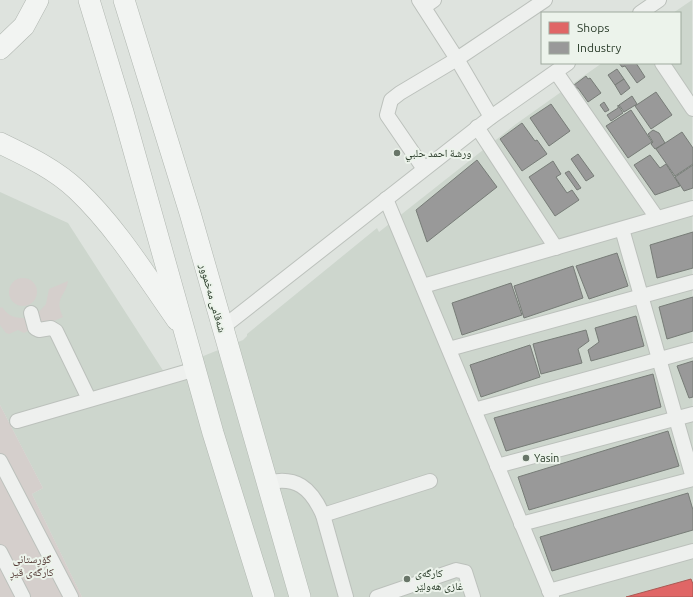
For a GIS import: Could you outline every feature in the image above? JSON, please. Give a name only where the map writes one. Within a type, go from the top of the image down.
[{"type":"highway","points":[[0,49],[24,26],[38,0]]},
{"type":"highway","points":[[89,0],[123,112],[213,433],[264,597]]},
{"type":"highway","name":"شەقامی مەخموور","points":[[124,0],[190,213],[266,483],[300,597]]},
{"type":"highway","points":[[0,143],[57,174],[77,190],[117,234],[186,334]]},
{"type":"highway","points":[[0,147],[20,153]]},
{"type":"street","points":[[424,169],[387,115],[391,100],[457,59],[545,0]]},
{"type":"street","points":[[426,2],[491,117]]},
{"type":"street","points":[[222,328],[477,127],[567,64]]},
{"type":"street","points":[[663,64],[693,109]]},
{"type":"street","points":[[556,72],[657,218]]},
{"type":"street","points":[[477,127],[556,248]]},
{"type":"street","points":[[386,200],[551,594],[693,551]]},
{"type":"street","points":[[423,286],[693,208]]},
{"type":"street","points":[[521,524],[693,479],[622,229]]},
{"type":"street","points":[[449,349],[693,282]]},
{"type":"street","points":[[31,314],[35,328],[39,330],[51,328],[56,331],[89,399]]},
{"type":"street","points":[[474,410],[693,350]]},
{"type":"street","points":[[17,421],[196,369]]},
{"type":"street","points":[[497,466],[693,414]]},
{"type":"street","points":[[0,461],[70,597]]},
{"type":"street","points":[[266,483],[280,479],[299,484],[317,502],[323,515],[346,597]]},
{"type":"street","points":[[323,515],[430,481]]},
{"type":"street","points":[[0,552],[23,597]]},
{"type":"street","points":[[377,597],[456,570],[465,572],[473,597]]},
{"type":"shaded area","points":[[692,0],[693,597],[82,597],[32,494],[43,488],[0,405],[0,192],[68,223],[164,372],[243,340],[247,334],[377,228],[379,232],[516,124],[601,64],[681,64],[681,12],[674,12]]},
{"type":"green space","points":[[23,278],[33,282],[37,292],[33,302],[23,306],[13,302],[9,292],[13,282]]},
{"type":"green space","points":[[68,281],[67,287],[60,301],[63,317],[42,326],[38,313],[46,304],[49,289]]},
{"type":"green space","points":[[2,307],[7,313],[13,316],[27,318],[32,329],[24,333],[18,330],[9,334],[6,333],[0,325],[0,308]]},
{"type":"green space","name":"گۆڕستانی کارگەی قیڕ","points":[[0,405],[43,488],[32,494],[82,597],[0,597]]},
{"type":"building: Shops","points":[[691,579],[693,584],[693,597],[626,597]]},
{"type":"building: Industry","points":[[620,64],[637,64],[645,77],[637,83],[625,66],[622,67]]},
{"type":"building: Industry","points":[[617,69],[624,79],[615,85],[608,75]]},
{"type":"building: Industry","points":[[586,76],[588,79],[590,78],[601,93],[588,102],[578,88],[570,88]]},
{"type":"building: Industry","points":[[624,79],[630,88],[621,95],[615,85]]},
{"type":"building: Industry","points":[[656,92],[672,115],[651,129],[635,106]]},
{"type":"building: Industry","points":[[632,96],[637,104],[624,112],[619,105]]},
{"type":"building: Industry","points":[[604,102],[609,110],[605,112],[600,105]]},
{"type":"building: Industry","points":[[551,104],[570,131],[549,146],[530,118]]},
{"type":"building: Industry","points":[[618,105],[623,113],[611,121],[607,115],[618,108]]},
{"type":"building: Industry","points":[[631,110],[652,142],[628,158],[606,126]]},
{"type":"building: Industry","points":[[522,123],[547,154],[522,171],[500,139]]},
{"type":"building: Industry","points":[[653,130],[659,133],[665,143],[655,149],[651,144],[653,142],[648,134]]},
{"type":"building: Industry","points":[[682,132],[693,148],[693,164],[675,176],[656,149]]},
{"type":"building: Industry","points":[[578,154],[594,176],[586,181],[571,159]]},
{"type":"building: Industry","points":[[650,155],[660,168],[666,164],[680,186],[655,195],[634,165]]},
{"type":"building: Industry","points":[[477,160],[497,187],[427,242],[416,210]]},
{"type":"building: Industry","points":[[553,161],[561,174],[556,177],[567,193],[572,190],[579,200],[555,216],[529,177]]},
{"type":"building: Industry","points":[[693,165],[693,188],[684,191],[675,177]]},
{"type":"building: Industry","points":[[569,171],[581,188],[577,190],[565,173]]},
{"type":"building: Industry","points":[[693,232],[693,268],[657,278],[650,245]]},
{"type":"building: Industry","points":[[617,253],[628,286],[589,299],[576,266]]},
{"type":"building: Industry","points":[[573,266],[583,298],[524,318],[514,286]]},
{"type":"building: Industry","points":[[511,283],[522,315],[462,335],[452,303]]},
{"type":"building: Industry","points":[[693,297],[693,331],[667,339],[659,307]]},
{"type":"building: Industry","points":[[636,316],[644,346],[591,361],[588,350],[599,342],[595,328]]},
{"type":"building: Industry","points":[[586,330],[589,341],[578,349],[582,363],[541,374],[533,344]]},
{"type":"building: Industry","points":[[530,345],[540,377],[481,397],[470,365]]},
{"type":"building: Industry","points":[[693,361],[693,397],[689,398],[677,366]]},
{"type":"building: Industry","points":[[653,374],[661,407],[506,451],[494,418]]},
{"type":"building: Industry","points":[[668,431],[679,466],[529,510],[518,477]]},
{"type":"building: Industry","points":[[688,493],[693,510],[693,530],[552,571],[540,537]]},
{"type":"place","name":"ورشة احمد حلبي","points":[[397,153]]},
{"type":"place","name":"Yasin","points":[[526,458]]},
{"type":"place","name":"کارگەی غازی هەولێر","points":[[407,579]]}]
